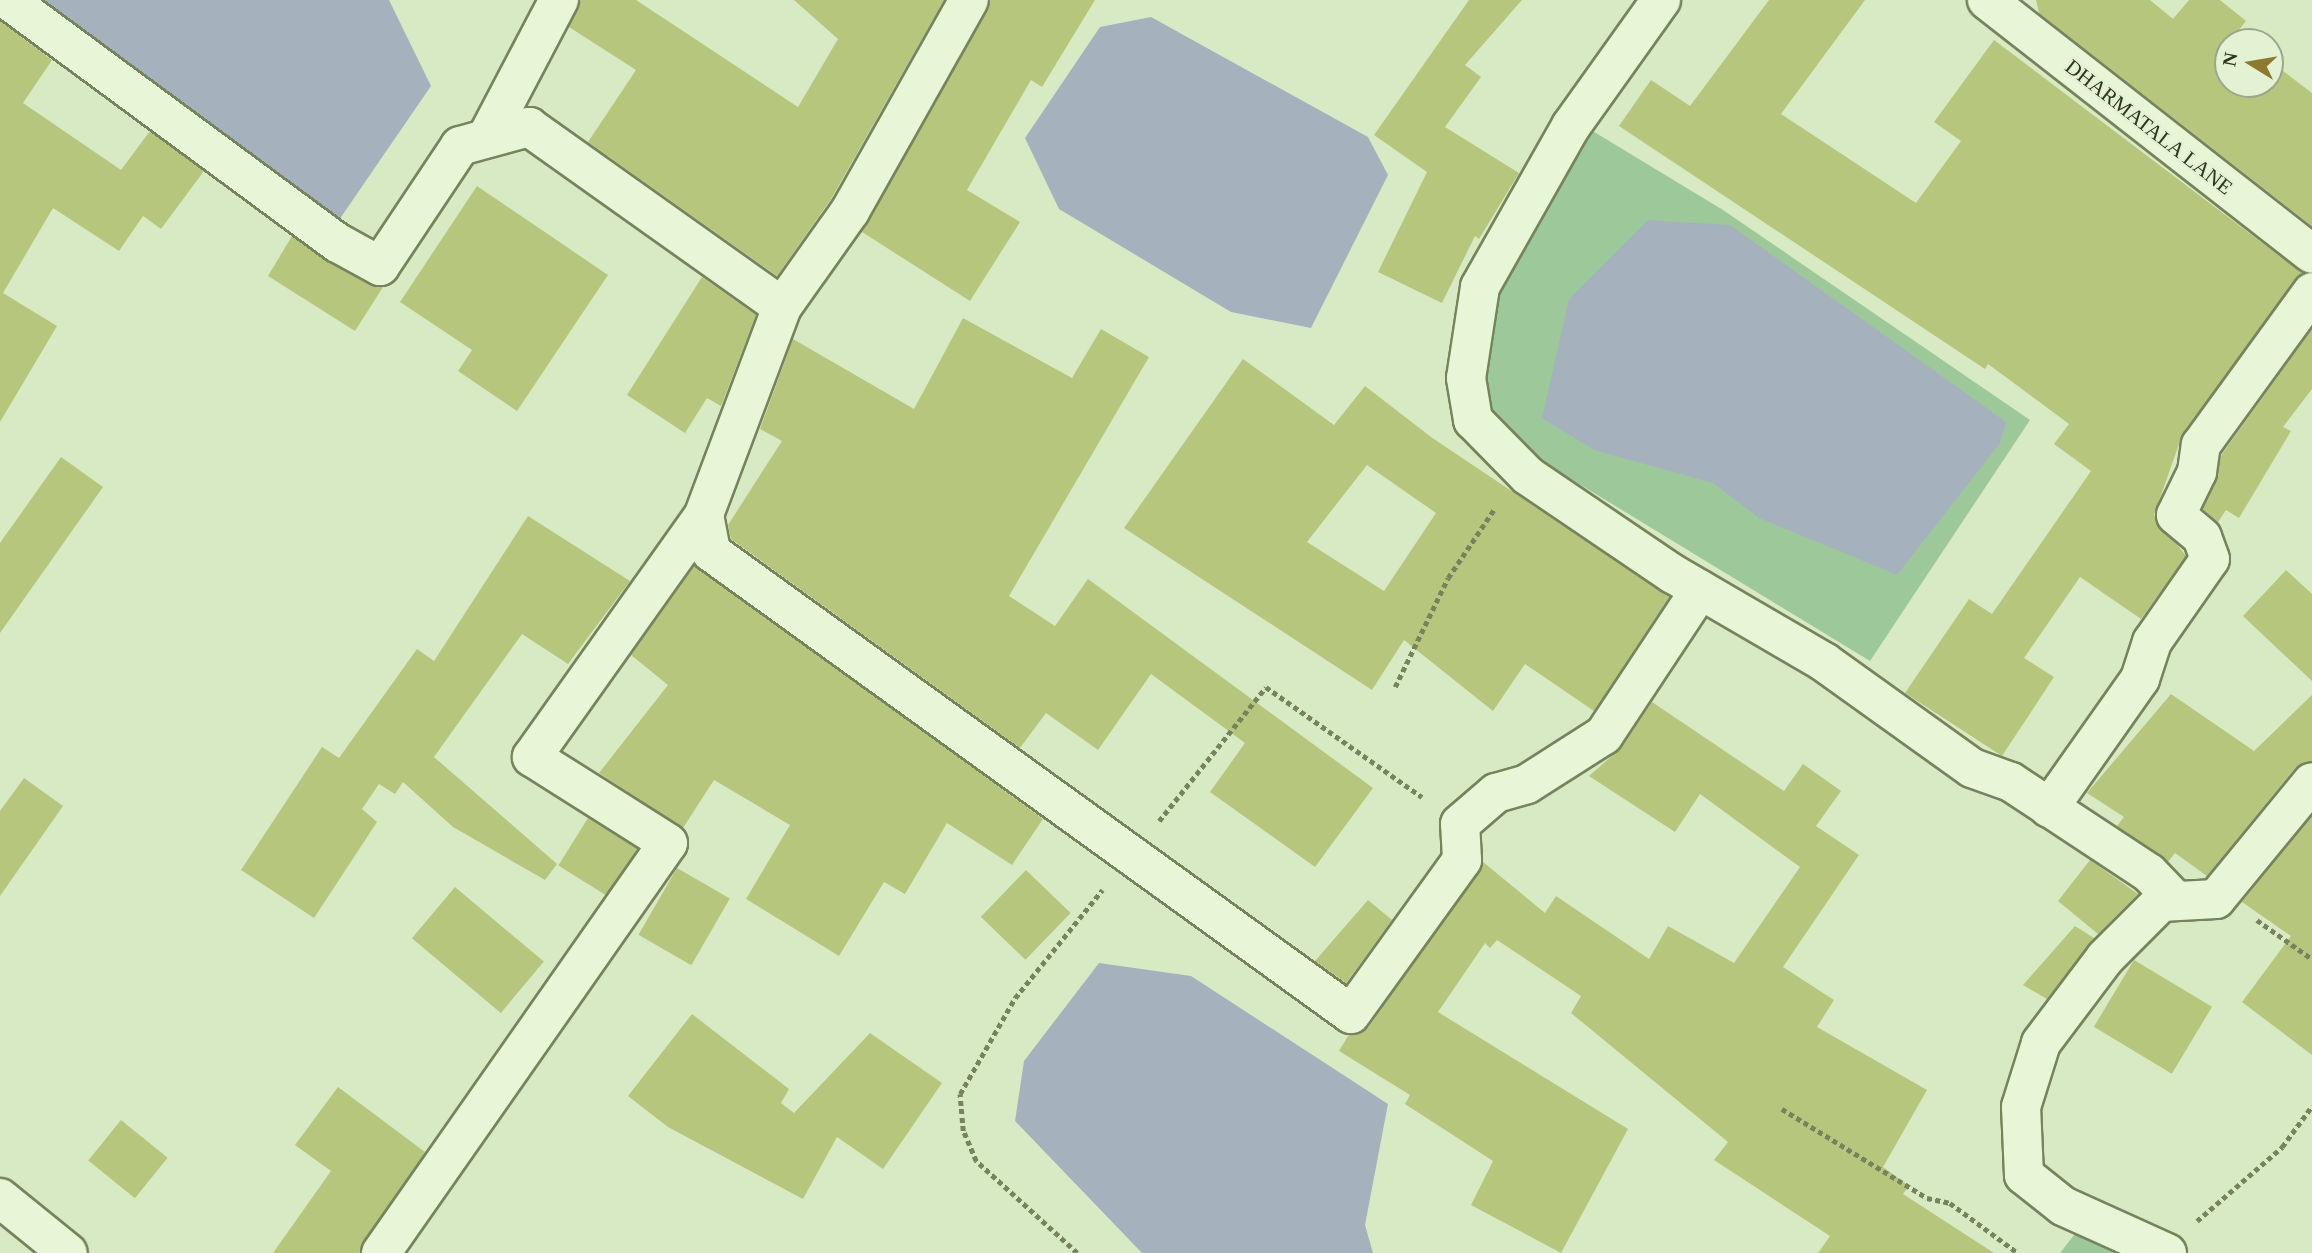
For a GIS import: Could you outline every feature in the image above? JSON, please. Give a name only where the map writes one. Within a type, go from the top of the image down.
[{"type":"street","points":[[8,0],[338,243],[380,266],[460,146],[488,135],[529,127],[782,307]]},
{"type":"street","points":[[488,135],[559,0]]},
{"type":"street","points":[[381,1253],[668,843],[532,757],[704,515],[782,307],[850,211],[969,0]]},
{"type":"street","points":[[1661,0],[1571,126],[1480,287],[1466,378],[1473,420],[1520,468],[1700,590],[1824,662],[1972,768],[2011,782],[2149,873],[2175,900]]},
{"type":"street","name":"DHARMATALA LANE","points":[[2002,5],[2312,254]]},
{"type":"street","points":[[2049,808],[2140,679],[2152,642],[2210,559],[2202,537],[2176,515],[2201,445],[2312,292]]},
{"type":"street","points":[[704,515],[712,552],[1351,1014],[1462,860],[1460,824],[1496,793],[1527,783],[1604,735],[1700,590]]},
{"type":"street","points":[[2165,1252],[2063,1206],[2024,1175],[2021,1107],[2040,1042],[2105,958],[2161,902],[2216,899],[2312,782]]},
{"type":"street","points":[[0,1198],[24,1239],[68,1253]]},
{"type":"path","points":[[1395,687],[1448,578],[1520,468]]},
{"type":"path","points":[[1077,1253],[975,1161],[963,1130],[960,1094],[1015,998],[1266,687],[1460,824]]},
{"type":"path","points":[[2219,893],[2312,959]]},
{"type":"path","points":[[2165,1252],[2282,1147],[2312,1106]]},
{"type":"path","points":[[1782,1109],[1927,1198],[1950,1203],[2018,1253]]},
{"type":"green space","points":[[1591,130],[1723,210],[2030,420],[1870,661],[1530,454],[1488,408],[1485,377],[1500,288]]},
{"type":"green space","points":[[2078,1230],[2122,1253],[2060,1253]]},
{"type":"shaded area","points":[[42,0],[389,0],[431,86],[339,220]]},
{"type":"shaded area","points":[[1151,17],[1368,137],[1388,175],[1311,328],[1231,312],[1059,209],[1025,138],[1100,27]]},
{"type":"shaded area","points":[[1648,220],[1730,225],[2006,422],[2000,443],[1897,575],[1759,518],[1713,483],[1594,450],[1542,418],[1569,299]]},
{"type":"shaded area","points":[[1099,963],[1191,976],[1388,1104],[1365,1225],[1373,1253],[1142,1253],[1015,1121],[1024,1061]]},
{"type":"building","points":[[581,0],[636,0],[798,107],[838,39],[794,0],[944,0],[831,199],[777,276],[588,142],[636,70],[569,27]]},
{"type":"building","points":[[991,0],[1095,0],[1042,87],[1031,80],[967,190],[1020,222],[970,301],[862,232]]},
{"type":"building","points":[[1469,0],[1522,0],[1465,65],[1481,77],[1445,127],[1519,173],[1479,239],[1475,236],[1442,303],[1378,272],[1427,172],[1374,135]]},
{"type":"building","points":[[1769,0],[1865,0],[1781,114],[1916,203],[1961,141],[1934,122],[1994,40],[2302,273],[2183,433],[2154,515],[2186,556],[2141,619],[2080,577],[2024,658],[2054,677],[2002,756],[1905,693],[1969,599],[1992,614],[2091,471],[2054,444],[2069,424],[1988,364],[1985,369],[1619,126],[1651,80],[1690,106]]},
{"type":"building","points":[[2036,0],[2150,0],[2173,19],[2189,0],[2220,0],[2246,21],[2240,28],[2214,28],[2214,98],[2284,98],[2284,72],[2312,93],[2312,226],[2039,13]]},
{"type":"building","points":[[0,21],[52,60],[23,103],[121,170],[150,131],[204,171],[161,229],[143,216],[119,251],[53,208],[3,293],[57,326],[0,422]]},
{"type":"building","points":[[477,186],[608,275],[517,411],[458,371],[472,350],[400,302]]},
{"type":"building","points":[[292,236],[327,262],[383,287],[355,331],[268,276]]},
{"type":"building","points":[[702,277],[756,315],[721,406],[707,398],[685,433],[627,395]]},
{"type":"building","points":[[963,318],[1072,378],[1101,329],[1149,357],[1009,596],[1055,626],[1088,579],[1373,788],[1315,867],[1210,792],[1245,743],[1151,674],[1098,750],[1046,713],[1020,748],[731,539],[728,525],[782,441],[760,429],[793,339],[914,409]]},
{"type":"building","points":[[2312,329],[2312,389],[2283,427],[2291,431],[2239,518],[2226,510],[2218,522],[2203,509],[2222,454]]},
{"type":"building","points":[[1243,359],[1334,425],[1365,386],[1431,437],[1669,597],[1594,711],[1525,664],[1493,711],[1404,640],[1372,690],[1124,528]],"holes":[[[1367,465],[1436,513],[1384,591],[1307,542]]]},
{"type":"building","points":[[61,457],[103,487],[0,633],[0,543]]},
{"type":"building","points":[[528,516],[630,581],[568,664],[522,634],[434,757],[557,864],[545,880],[453,827],[403,782],[395,794],[379,784],[362,809],[377,822],[314,918],[241,870],[322,747],[339,758],[417,649],[434,661]]},
{"type":"building","points":[[695,565],[1043,819],[1012,865],[947,823],[905,894],[884,882],[839,956],[746,899],[790,825],[714,780],[683,828],[599,773],[668,685],[631,655]]},
{"type":"building","points":[[2286,570],[2312,594],[2312,681],[2243,616]]},
{"type":"building","points":[[2171,694],[2254,751],[2312,695],[2312,761],[2295,768],[2207,876],[2175,853],[2168,862],[2117,826],[2124,817],[2087,793]]},
{"type":"building","points":[[1652,702],[1784,791],[1803,764],[1841,791],[1816,826],[1859,855],[1783,967],[1834,1000],[1817,1027],[1927,1090],[1883,1167],[1909,1186],[1903,1194],[1994,1253],[1818,1253],[1830,1236],[1714,1160],[1728,1142],[1571,1013],[1581,996],[1497,940],[1490,948],[1485,943],[1438,1012],[1628,1129],[1561,1253],[1471,1205],[1493,1161],[1405,1104],[1410,1095],[1339,1051],[1348,1036],[1369,1027],[1483,862],[1545,913],[1556,896],[1649,959],[1668,926],[1734,963],[1800,867],[1700,794],[1675,832],[1589,776],[1622,747]]},
{"type":"building","points":[[24,778],[63,806],[0,896],[0,811]]},
{"type":"building","points":[[2312,816],[2312,1055],[2242,1002],[2291,936],[2242,902]]},
{"type":"building","points":[[588,818],[637,849],[608,896],[558,865]]},
{"type":"building","points":[[2090,860],[2138,894],[2098,934],[2058,901]]},
{"type":"building","points":[[677,868],[730,898],[691,965],[638,935]]},
{"type":"building","points":[[1026,870],[1071,913],[1025,960],[981,917]]},
{"type":"building","points":[[455,887],[544,962],[501,1013],[412,938]]},
{"type":"building","points":[[1368,900],[1392,920],[1346,983],[1315,961]]},
{"type":"building","points":[[2075,926],[2094,938],[2047,999],[2023,985]]},
{"type":"building","points":[[2134,960],[2212,1007],[2172,1074],[2094,1027]]},
{"type":"building","points":[[692,1014],[789,1089],[781,1103],[794,1113],[870,1033],[942,1083],[883,1169],[837,1137],[803,1199],[668,1127],[628,1096]]},
{"type":"building","points":[[338,1087],[425,1152],[359,1253],[273,1253],[331,1171],[295,1145]]},
{"type":"building","points":[[121,1120],[168,1158],[135,1198],[88,1160]]}]
